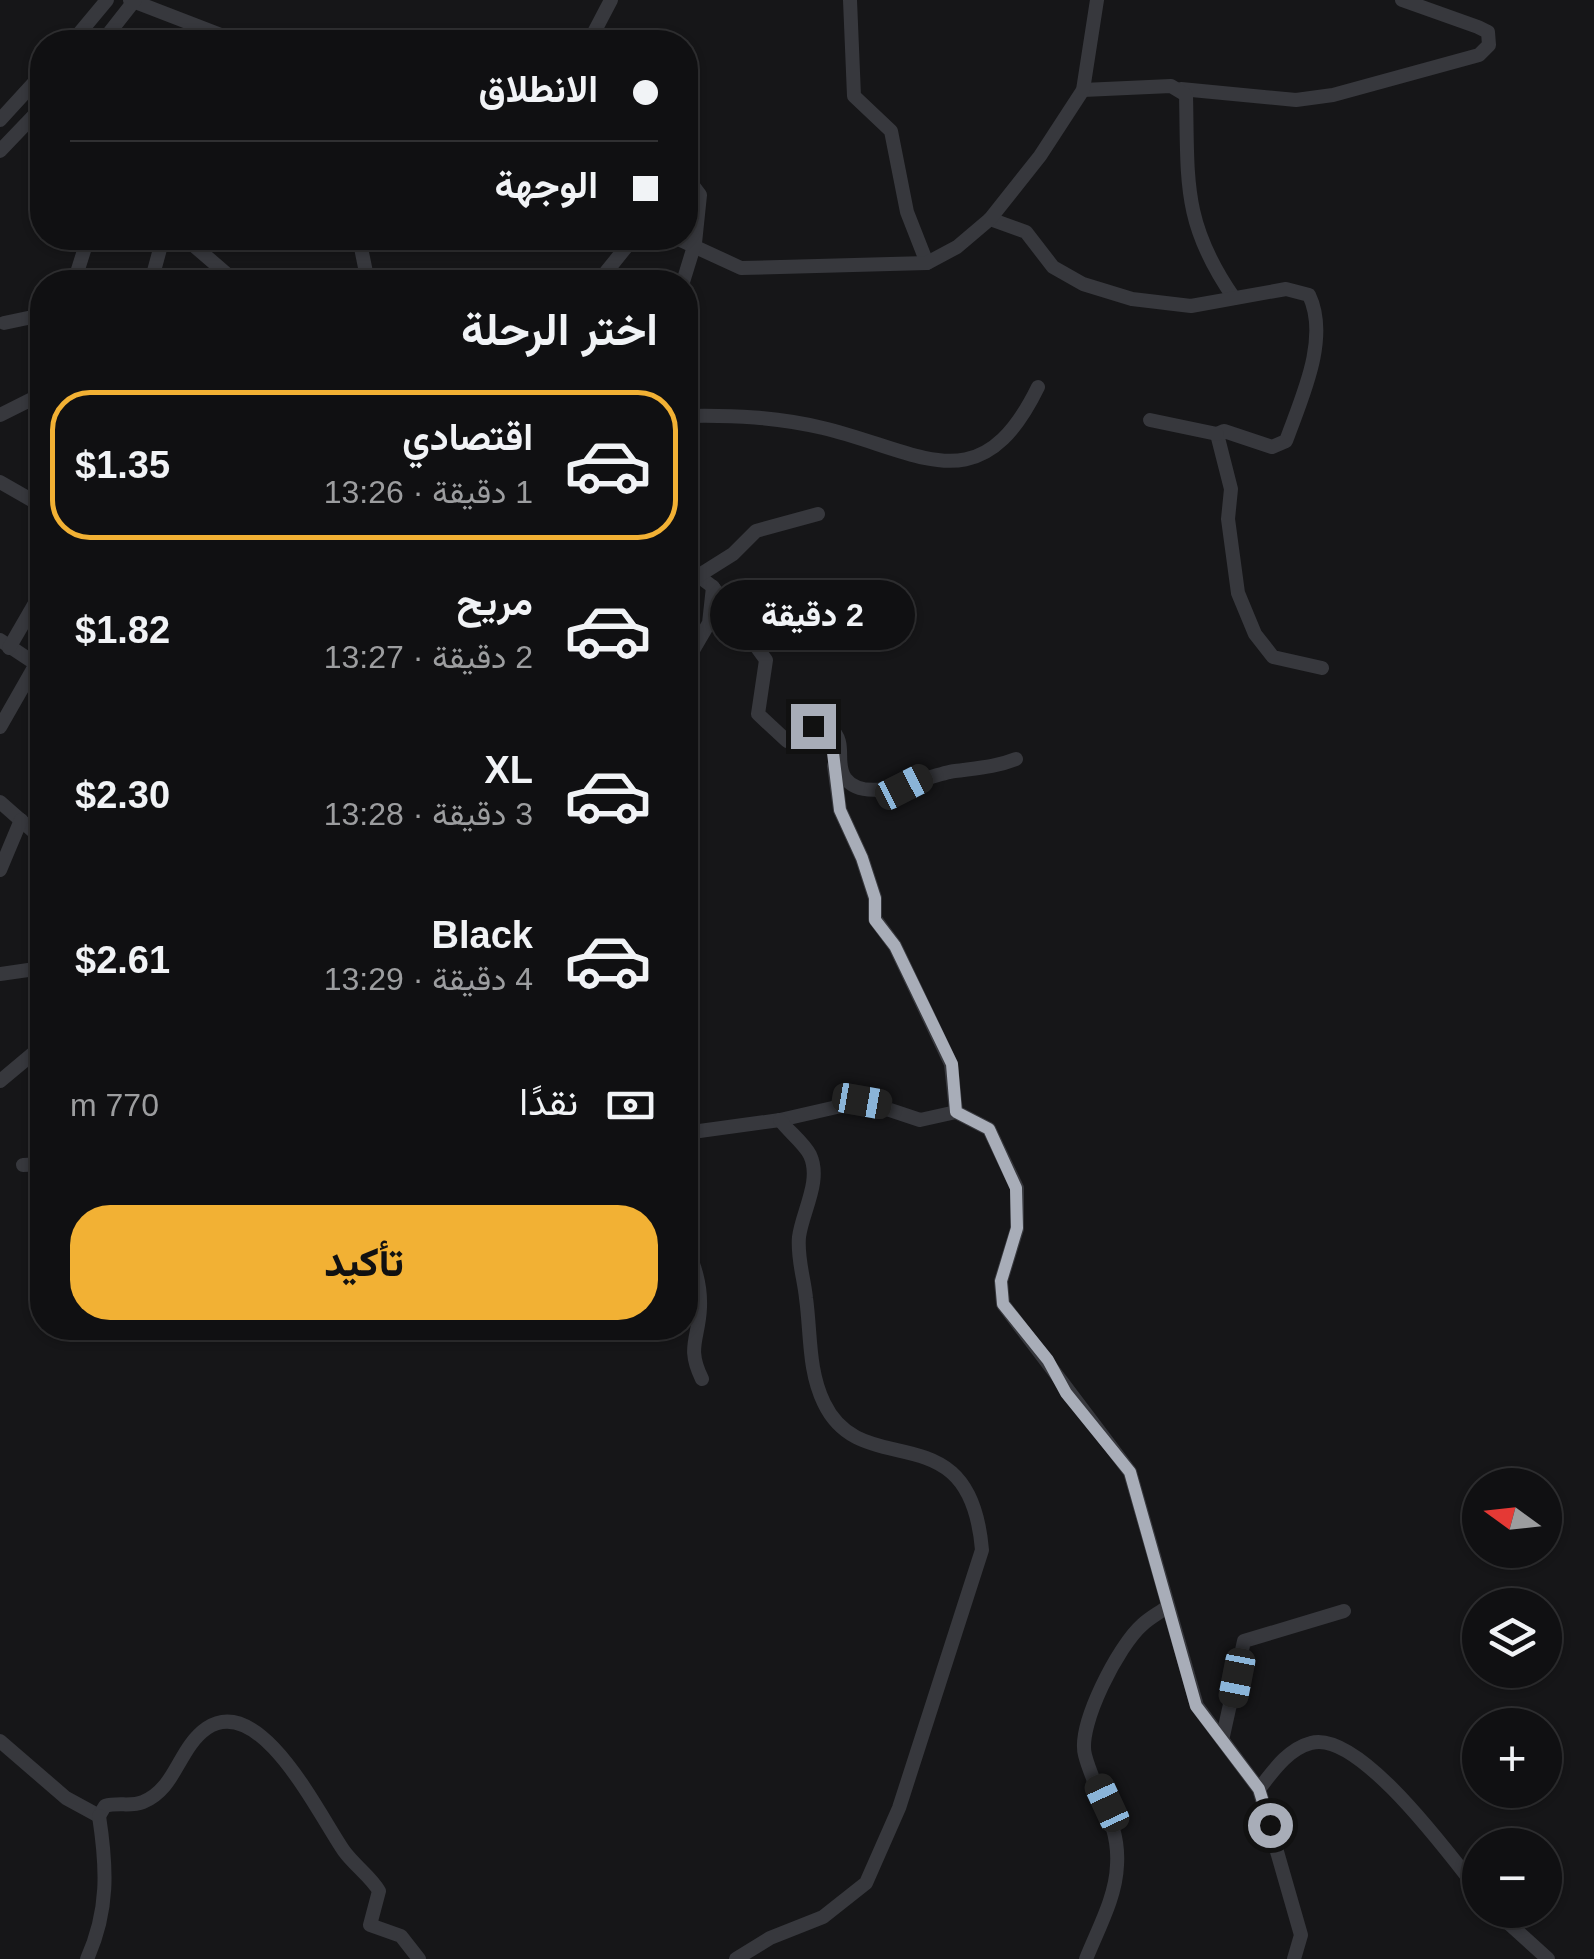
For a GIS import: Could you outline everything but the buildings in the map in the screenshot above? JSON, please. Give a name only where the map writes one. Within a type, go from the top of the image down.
[{"type":"street","points":[[82,30],[107,0]]},
{"type":"street","points":[[111,30],[133,0],[209,30]]},
{"type":"street","points":[[595,30],[611,0]]},
{"type":"street","points":[[850,0],[854,96],[891,131],[907,212],[927,264]]},
{"type":"street","points":[[698,244],[741,268],[927,264],[958,247],[990,219],[1083,90],[1097,0]]},
{"type":"street","points":[[1083,90],[1181,89],[1296,100],[1333,96],[1479,55],[1489,45],[1488,32],[1402,0]]},
{"type":"street","points":[[0,120],[8,102],[30,84]]},
{"type":"street","points":[[1181,89],[1186,95],[1194,226],[1207,258],[1234,298]]},
{"type":"street","points":[[0,151],[30,120]]},
{"type":"street","points":[[990,219],[1026,232],[1053,267],[1083,284],[1132,299],[1191,306],[1294,289],[1308,296],[1316,310],[1317,333],[1305,386],[1281,446],[1224,431],[1216,434],[1150,420]]},
{"type":"street","points":[[199,250],[222,270]]},
{"type":"street","points":[[608,270],[624,250]]},
{"type":"street","points":[[4,323],[30,317]]},
{"type":"street","points":[[698,416],[766,416],[872,442],[906,457],[971,458],[986,454],[1014,432],[1038,387]]},
{"type":"street","points":[[0,415],[30,400]]},
{"type":"street","points":[[1216,434],[1231,489],[1228,520],[1238,594],[1255,634],[1273,657],[1322,668]]},
{"type":"street","points":[[0,482],[30,499]]},
{"type":"street","points":[[818,514],[756,530],[733,554],[698,576],[713,587],[766,660],[758,714],[787,741],[813,726],[830,728],[841,741],[845,777],[868,789],[904,787],[923,777],[1016,760]]},
{"type":"street","points":[[698,642],[709,623],[713,587]]},
{"type":"street","points":[[30,608],[5,644],[30,659]]},
{"type":"street","points":[[0,727],[30,679]]},
{"type":"street","points":[[830,728],[840,810],[875,898],[875,920],[895,946],[952,1064],[956,1112]]},
{"type":"street","points":[[0,802],[30,828]]},
{"type":"street","points":[[0,870],[21,820]]},
{"type":"street","points":[[0,974],[30,970]]},
{"type":"street","points":[[0,1081],[30,1056]]},
{"type":"street","points":[[698,1132],[780,1120],[862,1101],[886,1105],[920,1120],[956,1112],[989,1129],[1016,1188],[1017,1228],[1001,1281],[1003,1304],[1048,1360],[1066,1393],[1130,1472],[1196,1706],[1223,1736],[1259,1789],[1301,1934],[1294,1959]]},
{"type":"street","points":[[736,1959],[770,1938],[823,1917],[866,1883],[900,1808],[982,1550],[980,1517],[955,1474],[932,1458],[856,1438],[841,1430],[824,1404],[810,1361],[798,1251],[813,1182],[810,1156],[780,1120]]},
{"type":"street","points":[[23,1165],[30,1165]]},
{"type":"street","points":[[698,1274],[698,1322]]},
{"type":"street","points":[[695,1340],[691,1358],[702,1379]]},
{"type":"street","points":[[1086,1959],[1118,1867],[1112,1821],[1085,1756],[1083,1738],[1090,1713],[1123,1648],[1141,1625],[1167,1607]]},
{"type":"street","points":[[1223,1736],[1244,1641],[1344,1611]]},
{"type":"street","points":[[87,1959],[102,1925],[106,1894],[99,1816],[105,1806],[137,1805],[167,1786],[177,1763],[207,1728],[238,1722],[259,1731],[278,1751],[356,1868],[376,1884],[379,1891],[370,1925],[401,1936],[420,1959]]},
{"type":"street","points":[[0,1741],[66,1798],[99,1816]]},
{"type":"street","points":[[1259,1789],[1286,1756],[1311,1742],[1334,1742],[1352,1752],[1423,1822],[1462,1871]]},
{"type":"street","points":[[1514,1928],[1548,1959]]},
{"type":"route","points":[[813,726],[830,728],[840,810],[875,898],[875,920],[895,946],[952,1064],[956,1112],[989,1129],[1016,1188],[1017,1228],[1001,1281],[1003,1304],[1048,1360],[1066,1393],[1130,1472],[1196,1706],[1205,1721],[1223,1736],[1259,1789],[1270,1825]]}]
